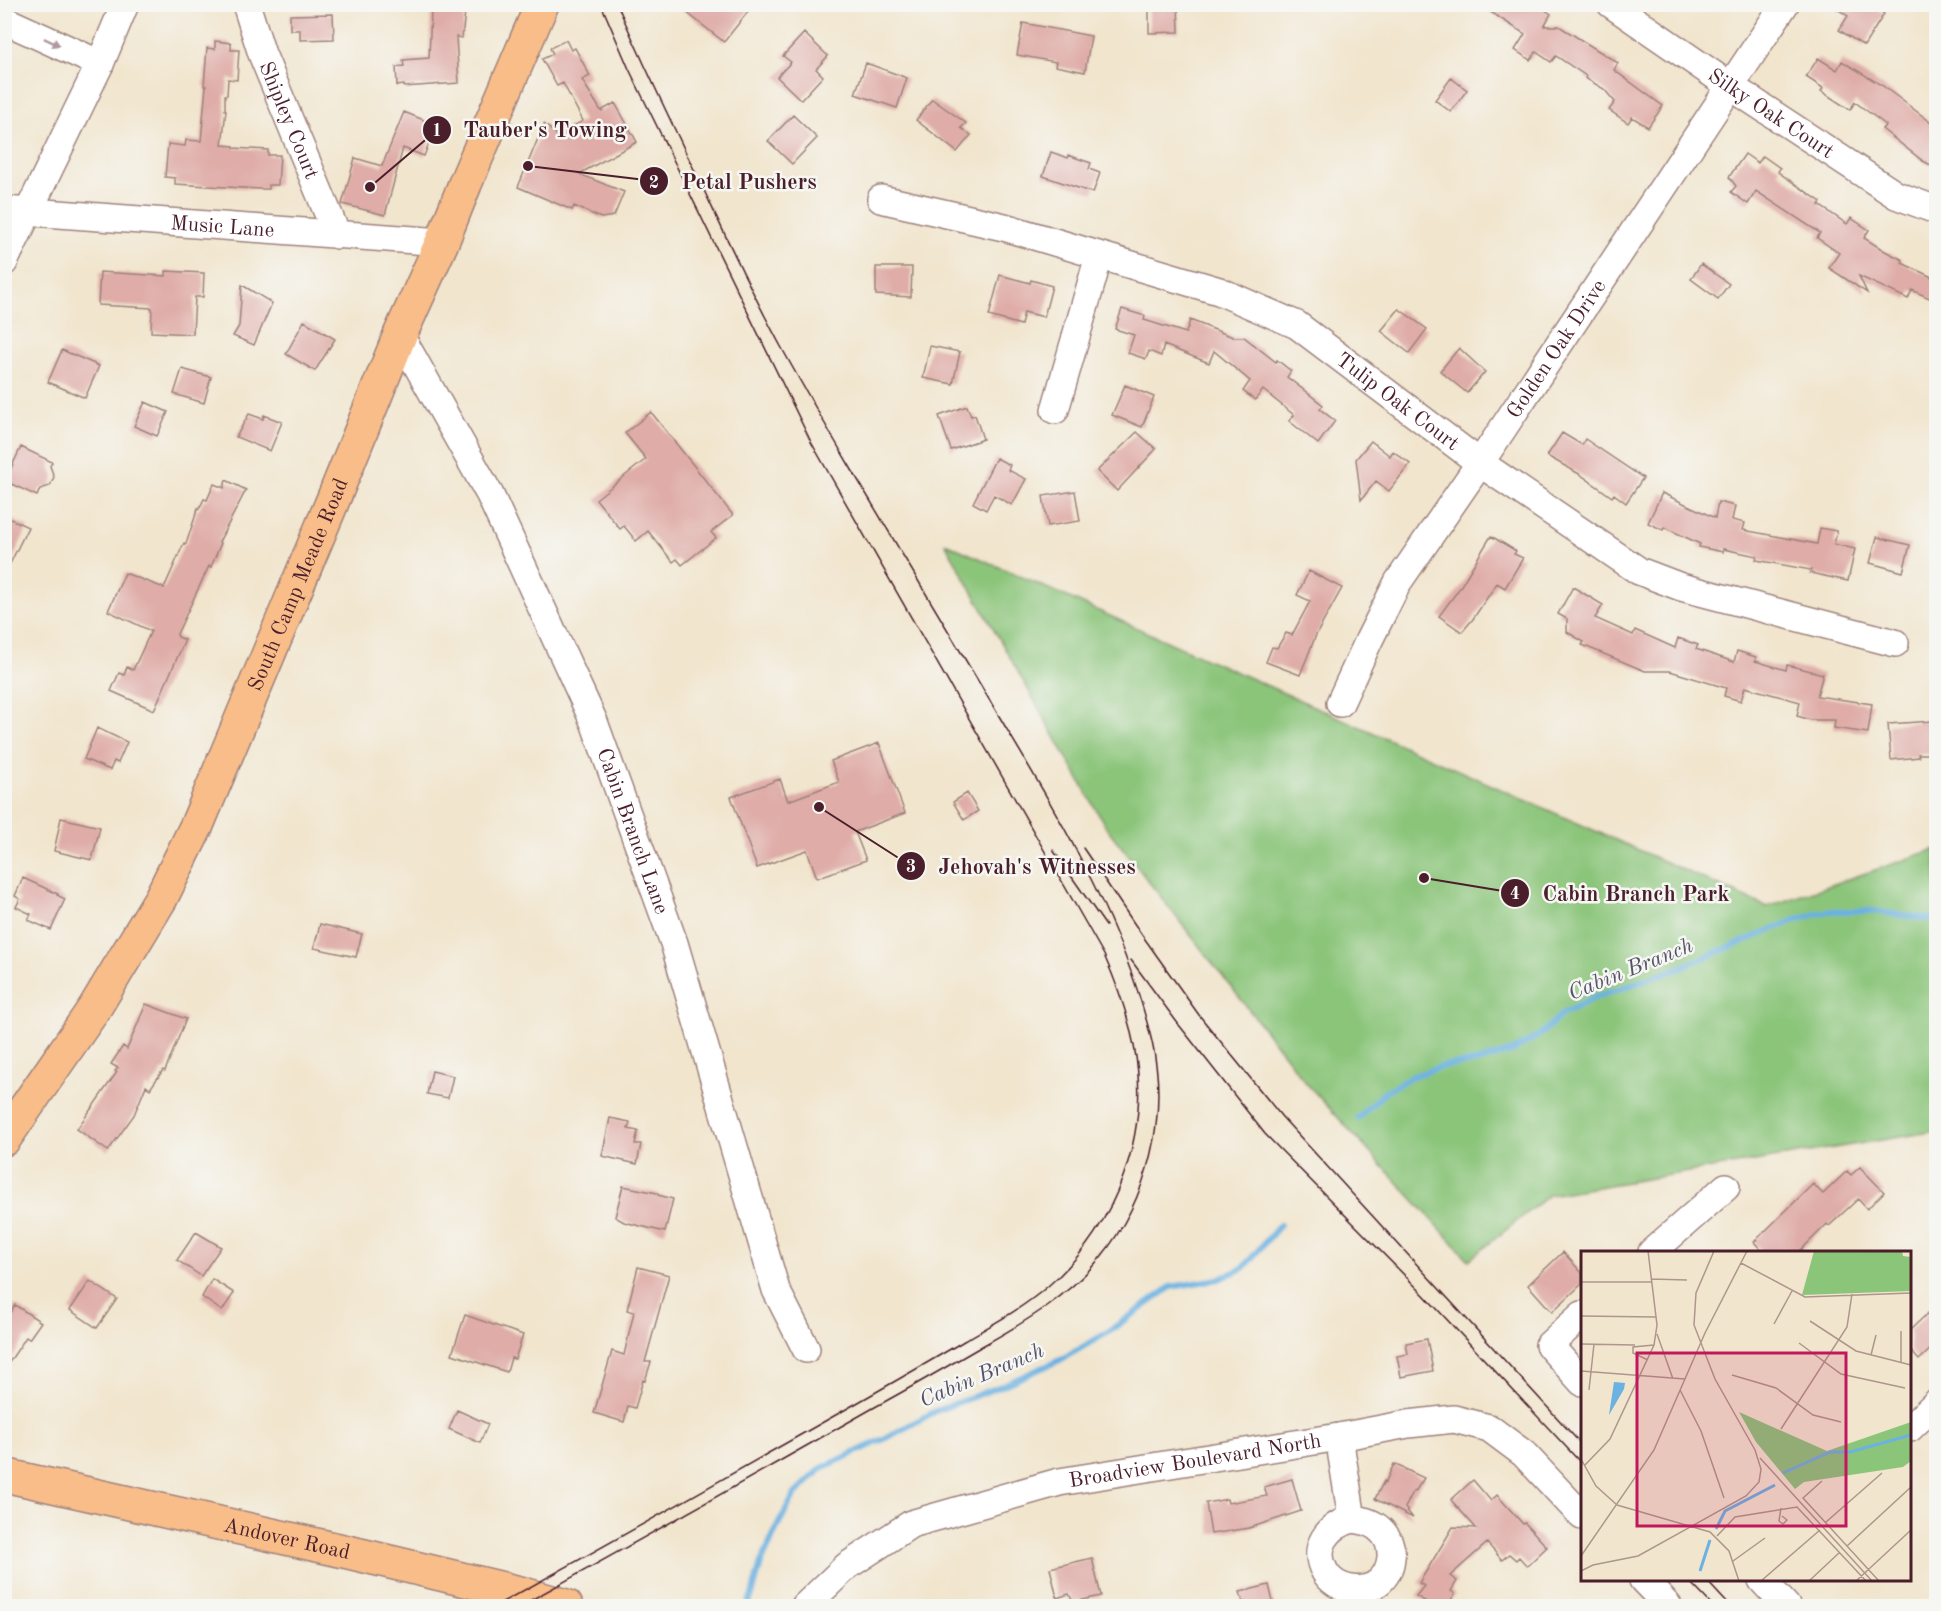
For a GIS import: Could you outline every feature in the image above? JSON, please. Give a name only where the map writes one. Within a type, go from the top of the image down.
[{"type":"main road","name":"South Camp Meade Road","points":[[4,1139],[94,1009],[161,898],[228,753],[400,335],[442,242],[542,4]]},
{"type":"main road","name":"Andover Road","points":[[4,1475],[348,1551],[566,1606]]},
{"type":"street","points":[[4,262],[17,211],[100,64],[125,4]]},
{"type":"street","name":"Shipley Court","points":[[246,4],[262,54],[338,235]]},
{"type":"street","name":"Silky Oak Court","points":[[1611,4],[1730,86],[1896,195],[1936,210]]},
{"type":"street","name":"Golden Oak Drive","points":[[1340,703],[1398,582],[1480,463],[1785,4]]},
{"type":"street","points":[[4,20],[100,64]]},
{"type":"street","name":"Tulip Oak Court","points":[[881,199],[1004,227],[1219,291],[1297,325],[1480,463],[1639,571],[1681,587],[1895,642]]},
{"type":"street","name":"Music Lane","points":[[17,211],[442,242]]},
{"type":"street","points":[[1055,410],[1099,256]]},
{"type":"street","name":"Cabin Branch Lane","points":[[400,335],[490,495],[594,722],[674,943],[776,1290],[806,1349]]},
{"type":"street","points":[[1654,1251],[1726,1187]]},
{"type":"street","points":[[1581,1316],[1549,1345],[1581,1381]]},
{"type":"street","points":[[1911,1427],[1936,1403]]},
{"type":"street","name":"Broadview Boulevard North","points":[[806,1606],[847,1566],[911,1524],[1059,1482],[1408,1424],[1454,1419],[1489,1428],[1524,1454],[1581,1515]]},
{"type":"street","points":[[1339,1437],[1352,1519]]},
{"type":"street","points":[[1644,1581],[1668,1606]]},
{"type":"street","points":[[1763,1581],[1786,1606]]},
{"type":"green space","points":[[945,543],[1767,907],[1936,849],[1936,1131],[1549,1195],[1469,1260],[1307,1084],[1106,827]]},
{"type":"building","points":[[676,4],[754,4],[724,42]]},
{"type":"building","points":[[1149,4],[1178,4],[1179,32],[1149,33]]},
{"type":"building","points":[[1478,4],[1536,4],[1551,14],[1544,26],[1559,26],[1618,63],[1614,70],[1663,106],[1648,127],[1632,117],[1628,123],[1609,110],[1615,102],[1604,89],[1556,56],[1551,62],[1536,52],[1530,60],[1515,50],[1525,34]]},
{"type":"building","points":[[1830,4],[1870,4],[1884,14],[1864,46],[1839,30],[1848,16]]},
{"type":"building","points":[[431,9],[465,12],[462,38],[456,37],[459,83],[397,86],[396,67],[404,66],[403,60],[429,58]]},
{"type":"building","points":[[333,14],[334,39],[300,40],[300,30],[290,30],[290,15]]},
{"type":"building","points":[[1023,23],[1091,36],[1085,72],[1055,66],[1056,62],[1017,55]]},
{"type":"building","points":[[804,33],[828,56],[816,69],[823,76],[801,100],[777,77],[791,62],[783,56]]},
{"type":"building","points":[[566,40],[571,50],[575,48],[590,76],[582,80],[601,111],[615,103],[637,142],[579,174],[624,192],[614,216],[601,218],[574,206],[572,210],[518,187],[544,124],[557,135],[583,121],[563,83],[557,86],[542,59],[553,54],[550,48]]},
{"type":"building","points":[[215,41],[231,43],[231,50],[239,50],[237,80],[228,79],[227,95],[225,95],[226,110],[222,145],[268,150],[268,155],[280,155],[278,185],[269,185],[269,189],[175,184],[175,178],[165,177],[168,144],[185,146],[186,140],[201,141],[207,48],[215,49]]},
{"type":"building","points":[[1818,58],[1837,70],[1842,61],[1883,86],[1936,126],[1936,168],[1923,161],[1882,129],[1886,125],[1855,102],[1850,110],[1821,91],[1823,88],[1806,77]]},
{"type":"building","points":[[866,63],[907,78],[897,108],[855,94]]},
{"type":"building","points":[[1451,78],[1467,90],[1451,112],[1435,100]]},
{"type":"building","points":[[932,99],[966,123],[961,128],[971,135],[957,152],[916,120]]},
{"type":"building","points":[[404,112],[436,125],[424,156],[403,148],[385,215],[342,204],[355,158],[382,166]]},
{"type":"building","points":[[793,115],[817,138],[792,164],[768,141]]},
{"type":"building","points":[[1051,152],[1091,163],[1089,169],[1100,173],[1093,193],[1043,176]]},
{"type":"building","points":[[1745,154],[1758,163],[1763,156],[1780,168],[1778,172],[1821,202],[1819,205],[1847,224],[1851,218],[1869,230],[1864,238],[1903,260],[1902,263],[1936,279],[1936,301],[1912,290],[1908,299],[1859,276],[1867,293],[1829,268],[1839,253],[1817,238],[1820,233],[1756,191],[1748,204],[1731,192],[1736,186],[1729,177]]},
{"type":"building","points":[[1701,264],[1729,284],[1718,299],[1691,279]]},
{"type":"building","points":[[876,267],[912,267],[911,297],[876,295]]},
{"type":"building","points":[[166,271],[204,273],[203,297],[195,297],[193,334],[151,332],[152,308],[98,305],[100,272],[166,276]]},
{"type":"building","points":[[1000,275],[1052,286],[1044,317],[1024,312],[1021,325],[989,316]]},
{"type":"building","points":[[242,285],[272,303],[254,345],[233,336],[239,326]]},
{"type":"building","points":[[1122,309],[1145,316],[1144,320],[1186,333],[1190,320],[1233,337],[1244,337],[1291,371],[1287,377],[1323,405],[1320,409],[1335,421],[1318,444],[1289,421],[1294,415],[1263,390],[1255,400],[1243,391],[1250,381],[1214,351],[1209,363],[1164,345],[1161,356],[1149,351],[1146,359],[1128,353],[1134,335],[1115,329]]},
{"type":"building","points":[[1399,309],[1427,329],[1409,353],[1381,331]]},
{"type":"building","points":[[304,321],[335,339],[315,371],[286,354]]},
{"type":"building","points":[[930,346],[960,352],[953,384],[923,378]]},
{"type":"building","points":[[1459,348],[1485,372],[1467,393],[1440,371]]},
{"type":"building","points":[[62,350],[99,366],[85,398],[48,382]]},
{"type":"building","points":[[182,369],[211,377],[204,403],[174,394]]},
{"type":"building","points":[[1125,385],[1154,397],[1142,427],[1112,415]]},
{"type":"building","points":[[145,402],[168,412],[157,436],[134,426]]},
{"type":"building","points":[[967,406],[971,416],[975,415],[983,439],[951,450],[939,416]]},
{"type":"building","points":[[651,412],[733,515],[711,532],[716,538],[682,565],[677,559],[673,562],[648,531],[636,541],[624,526],[620,529],[596,499],[646,459],[625,433]]},
{"type":"building","points":[[249,414],[263,419],[264,415],[282,422],[270,451],[236,437]]},
{"type":"building","points":[[1137,432],[1156,449],[1117,491],[1097,471]]},
{"type":"building","points":[[1562,433],[1582,445],[1585,439],[1643,478],[1626,503],[1614,494],[1612,497],[1581,475],[1547,456]]},
{"type":"building","points":[[1371,441],[1390,456],[1393,451],[1410,464],[1389,491],[1376,481],[1361,500],[1356,459]]},
{"type":"building","points":[[21,447],[52,462],[50,466],[54,477],[50,486],[40,489],[37,496],[5,481]]},
{"type":"building","points":[[996,458],[1010,465],[1008,470],[1026,479],[1012,505],[994,495],[986,510],[973,503]]},
{"type":"building","points":[[226,480],[246,490],[219,542],[221,543],[211,567],[209,566],[177,634],[185,640],[154,710],[111,691],[119,673],[124,675],[127,667],[133,670],[151,631],[108,611],[125,573],[164,588],[184,543],[186,544],[198,508],[204,499],[207,500],[214,484],[224,488]]},
{"type":"building","points":[[1075,491],[1080,521],[1048,526],[1043,496]]},
{"type":"building","points":[[1662,493],[1715,518],[1718,502],[1735,506],[1732,520],[1745,523],[1743,530],[1817,544],[1820,528],[1837,531],[1834,544],[1855,549],[1848,581],[1810,573],[1811,570],[1756,560],[1757,556],[1699,547],[1700,544],[1664,527],[1663,530],[1648,523]]},
{"type":"building","points":[[4,516],[28,527],[4,576]]},
{"type":"building","points":[[1491,536],[1516,551],[1514,554],[1523,558],[1505,588],[1497,583],[1462,632],[1439,616],[1459,589]]},
{"type":"building","points":[[1877,537],[1910,545],[1903,572],[1870,563]]},
{"type":"building","points":[[1309,571],[1342,588],[1316,635],[1300,675],[1266,662],[1272,647],[1277,648],[1286,633],[1292,635],[1310,601],[1297,595]]},
{"type":"building","points":[[1573,587],[1603,605],[1595,618],[1633,635],[1635,630],[1675,648],[1678,638],[1698,645],[1696,649],[1734,662],[1737,651],[1756,657],[1755,661],[1786,670],[1787,665],[1823,674],[1817,696],[1872,704],[1868,733],[1834,728],[1835,720],[1811,720],[1797,716],[1800,702],[1745,687],[1741,701],[1724,696],[1726,688],[1670,671],[1645,671],[1582,645],[1584,642],[1567,632],[1567,619],[1558,614]]},
{"type":"building","points":[[1933,721],[1936,754],[1918,754],[1919,757],[1891,760],[1888,724]]},
{"type":"building","points":[[97,728],[127,742],[118,763],[114,761],[110,770],[84,759]]},
{"type":"building","points":[[879,743],[905,813],[855,832],[866,860],[817,878],[807,850],[757,868],[731,797],[780,779],[788,801],[839,782],[831,761]]},
{"type":"building","points":[[967,793],[978,811],[964,820],[953,802]]},
{"type":"building","points":[[61,818],[100,827],[92,860],[54,851]]},
{"type":"building","points":[[23,878],[65,899],[51,930],[28,920],[31,914],[16,907],[20,899],[15,896]]},
{"type":"building","points":[[320,924],[362,934],[356,957],[314,948]]},
{"type":"building","points":[[146,1004],[186,1019],[165,1071],[163,1070],[150,1089],[146,1086],[134,1115],[108,1151],[77,1129],[117,1072],[115,1071],[118,1068],[111,1064],[123,1046],[127,1049]]},
{"type":"building","points":[[432,1071],[453,1076],[448,1098],[427,1094]]},
{"type":"building","points":[[610,1118],[630,1122],[628,1129],[638,1131],[635,1144],[641,1144],[637,1164],[602,1156]]},
{"type":"building","points":[[1860,1167],[1884,1192],[1867,1209],[1858,1199],[1829,1226],[1827,1224],[1800,1251],[1762,1251],[1754,1242],[1813,1184],[1823,1194],[1847,1171],[1851,1175]]},
{"type":"building","points":[[623,1186],[673,1199],[665,1232],[624,1222],[615,1217]]},
{"type":"building","points":[[196,1232],[221,1247],[201,1276],[177,1260]]},
{"type":"building","points":[[1563,1252],[1581,1272],[1581,1285],[1552,1312],[1528,1285]]},
{"type":"building","points":[[638,1267],[669,1275],[645,1362],[651,1362],[635,1408],[628,1406],[624,1422],[594,1413],[612,1351],[624,1355],[634,1312],[627,1310]]},
{"type":"building","points":[[212,1279],[234,1293],[222,1311],[202,1297]]},
{"type":"building","points":[[90,1281],[117,1299],[97,1328],[70,1310]]},
{"type":"building","points":[[15,1305],[41,1322],[29,1339],[26,1337],[4,1370],[4,1322]]},
{"type":"building","points":[[1928,1313],[1936,1322],[1936,1344],[1919,1360],[1911,1351],[1911,1329]]},
{"type":"building","points":[[465,1315],[523,1335],[515,1359],[511,1358],[507,1372],[452,1354]]},
{"type":"building","points":[[1427,1339],[1433,1371],[1401,1377],[1397,1356],[1408,1354],[1406,1343]]},
{"type":"building","points":[[457,1410],[488,1424],[480,1443],[449,1429]]},
{"type":"building","points":[[1394,1464],[1424,1478],[1413,1492],[1405,1508],[1413,1518],[1375,1499]]},
{"type":"building","points":[[1292,1479],[1301,1511],[1249,1528],[1211,1534],[1206,1503],[1227,1499],[1228,1503],[1267,1496],[1264,1487]]},
{"type":"building","points":[[1473,1480],[1491,1501],[1497,1495],[1547,1547],[1527,1566],[1519,1557],[1516,1560],[1509,1554],[1502,1560],[1487,1543],[1450,1576],[1457,1581],[1451,1591],[1455,1594],[1447,1606],[1433,1606],[1416,1596],[1424,1586],[1419,1583],[1453,1527],[1476,1528],[1451,1500]]},
{"type":"building","points":[[1092,1558],[1101,1596],[1073,1602],[1069,1594],[1057,1598],[1050,1568]]},
{"type":"building","points":[[1269,1585],[1274,1606],[1244,1606],[1240,1592]]},
{"type":"waterway","name":"Cabin Branch","points":[[1358,1118],[1384,1093],[1410,1077],[1443,1066],[1476,1062],[1513,1051],[1541,1034],[1562,1014],[1596,997],[1674,970],[1800,918],[1829,911],[1873,911],[1936,920]]},
{"type":"waterway","name":"Cabin Branch","points":[[747,1606],[761,1563],[779,1523],[795,1494],[822,1468],[936,1411],[1060,1360],[1105,1334],[1171,1287],[1219,1279],[1243,1268],[1280,1225]]},
{"type":"tram line","points":[[495,1606],[907,1374],[1008,1315],[1038,1294],[1072,1263],[1092,1237],[1109,1208],[1123,1177],[1138,1112],[1138,1079],[1132,1034],[1122,1000],[1104,955],[811,442],[629,69],[601,4]]},
{"type":"tram line","points":[[520,1606],[1016,1327],[1061,1296],[1100,1258],[1117,1235],[1131,1210],[1150,1156],[1156,1127],[1158,1098],[1157,1070],[1152,1042],[1140,999],[1126,957],[1089,876],[1047,797],[835,441],[773,332],[731,248],[617,4]]},
{"type":"tram line","points":[[1083,848],[1199,1015],[1282,1117],[1581,1444]]},
{"type":"tram line","points":[[1053,850],[1106,926]]},
{"type":"tram line","points":[[1131,960],[1265,1134],[1424,1295],[1581,1463]]},
{"type":"tram line","points":[[1689,1581],[1713,1606]]},
{"type":"tram line","points":[[1707,1581],[1730,1606]]},
{"type":"place","name":"Petal Pushers","points":[[528,166]]},
{"type":"place","name":"Tauber's Towing","points":[[370,187]]},
{"type":"place","name":"Jehovah's Witnesses","points":[[819,807]]},
{"type":"place","name":"Cabin Branch Park","points":[[1424,878]]}]
